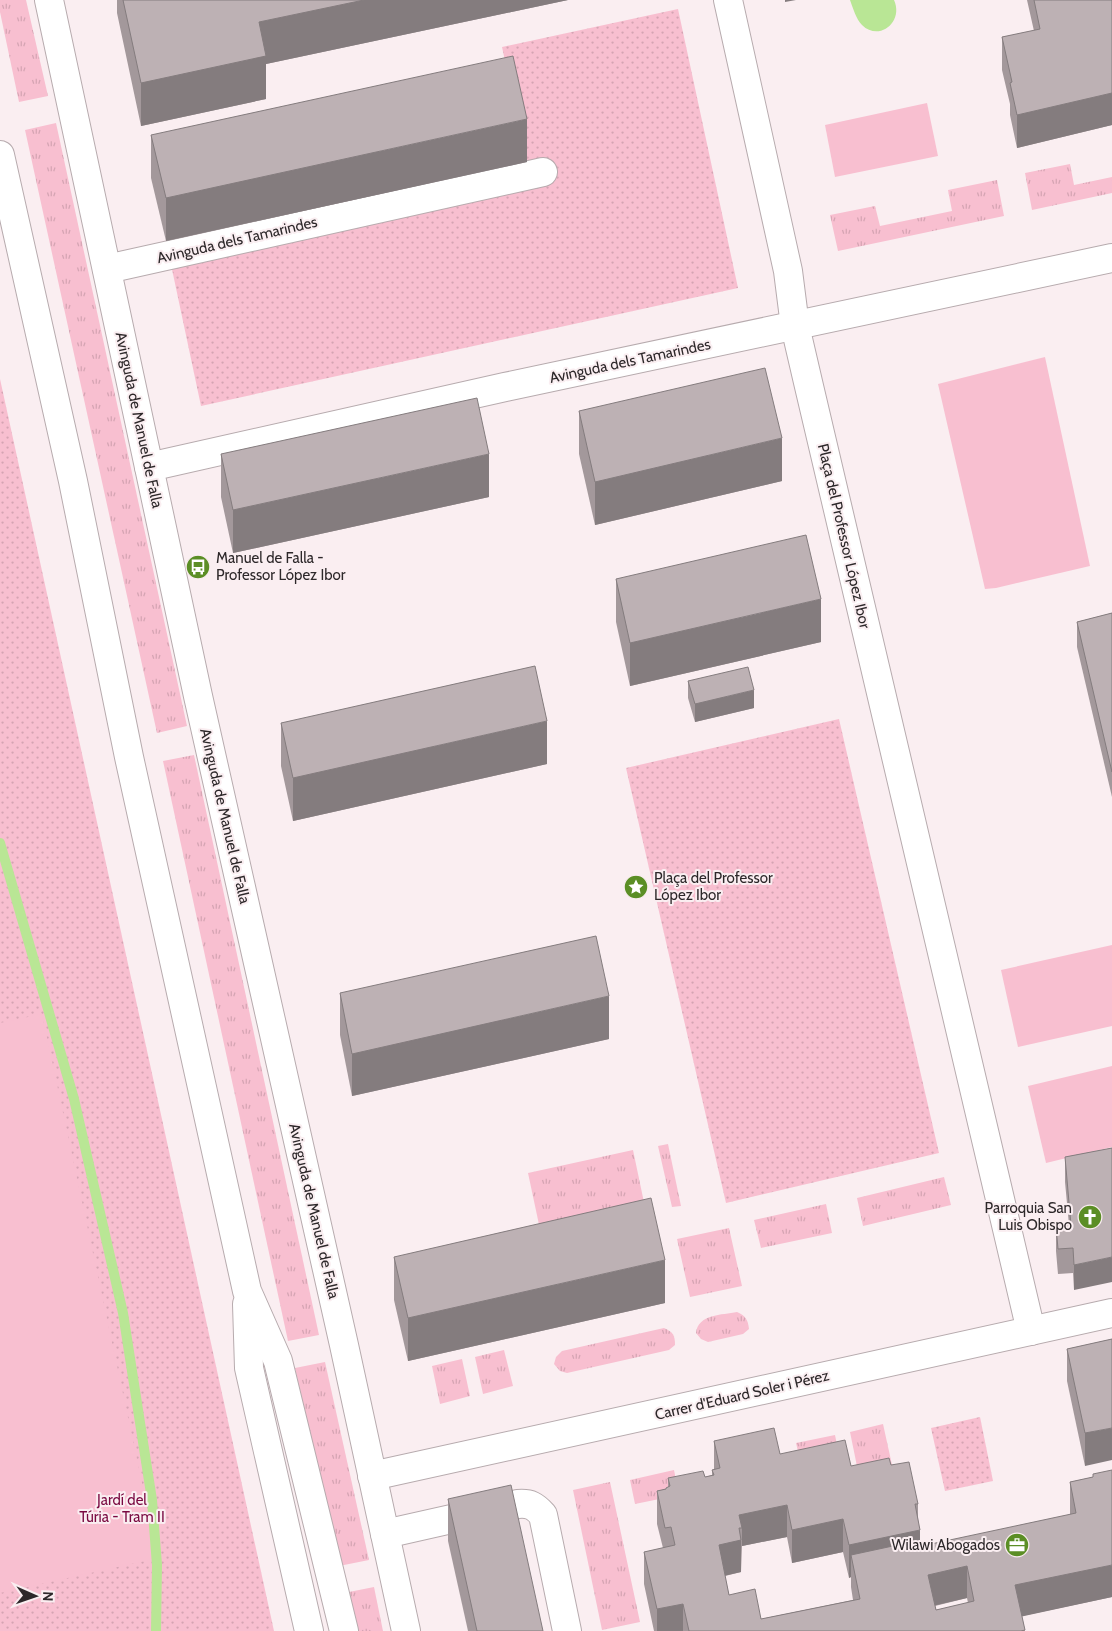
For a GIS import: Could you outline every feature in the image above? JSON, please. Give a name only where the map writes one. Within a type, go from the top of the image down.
[{"type":"street","name":"Avinguda de Manuel de Falla","points":[[48,0],[198,696],[406,1631]]},
{"type":"street","name":"Plaça del Professor López Ibor","points":[[728,0],[788,271],[795,326],[1031,1331]]},
{"type":"street","points":[[0,155],[73,481],[129,757],[247,1291],[278,1361],[344,1631]]},
{"type":"street","name":"Avinguda dels Tamarindes","points":[[107,270],[543,172]]},
{"type":"street","name":"Avinguda dels Tamarindes","points":[[150,467],[505,387],[1112,258]]},
{"type":"street","points":[[247,1291],[248,1368],[309,1631]]},
{"type":"street","name":"Carrer d'Eduard Soler i Pérez","points":[[372,1476],[1112,1313]]},
{"type":"street","points":[[385,1534],[529,1503],[543,1515],[567,1631]]},
{"type":"green space","points":[[0,0],[26,0],[48,96],[19,102],[0,12]]},
{"type":"green space","points":[[678,9],[738,288],[201,406],[166,241],[527,162],[502,47]]},
{"type":"green space","points":[[927,103],[938,156],[835,177],[825,125]]},
{"type":"green space","points":[[56,123],[187,726],[157,733],[25,130]]},
{"type":"green space","points":[[1070,164],[1074,185],[1112,177],[1112,193],[1032,210],[1025,173]]},
{"type":"green space","points":[[997,180],[1004,216],[838,251],[830,215],[875,206],[880,226],[952,211],[948,190]]},
{"type":"green space","points":[[1045,357],[1090,566],[985,589],[938,384]]},
{"type":"green space","name":"Jardí del Túria - Tram II","points":[[0,379],[274,1631],[0,1631]]},
{"type":"green space","points":[[839,719],[939,1153],[726,1203],[626,768]]},
{"type":"green space","points":[[194,755],[319,1335],[288,1341],[163,761]]},
{"type":"green space","points":[[1112,945],[1112,1026],[1018,1047],[1001,970]]},
{"type":"green space","points":[[42,1014],[158,1558],[0,1593],[0,1023]]},
{"type":"green space","points":[[1112,1066],[1112,1147],[1046,1163],[1028,1086]]},
{"type":"green space","points":[[668,1144],[681,1206],[672,1207],[658,1146]]},
{"type":"green space","points":[[633,1150],[646,1212],[541,1234],[528,1173]]},
{"type":"green space","points":[[944,1177],[951,1205],[863,1226],[857,1198]]},
{"type":"green space","points":[[826,1204],[832,1233],[761,1248],[754,1220]]},
{"type":"green space","points":[[729,1228],[742,1286],[690,1297],[677,1239]]},
{"type":"green space","points":[[737,1312],[748,1323],[749,1329],[743,1334],[708,1342],[701,1339],[696,1333],[701,1322],[706,1319],[712,1316]]},
{"type":"green space","points":[[664,1328],[673,1334],[675,1339],[675,1345],[669,1350],[567,1373],[560,1371],[554,1364],[556,1357],[562,1351]]},
{"type":"green space","points":[[504,1350],[513,1386],[483,1394],[475,1357]]},
{"type":"green space","points":[[462,1359],[470,1396],[440,1404],[432,1366]]},
{"type":"green space","points":[[325,1362],[369,1560],[339,1566],[295,1368]]},
{"type":"green space","points":[[980,1417],[993,1481],[945,1491],[931,1428]]},
{"type":"green space","points":[[883,1424],[894,1474],[860,1481],[850,1432]]},
{"type":"green space","points":[[835,1435],[840,1460],[802,1468],[796,1443]]},
{"type":"green space","points":[[674,1470],[679,1495],[635,1504],[630,1480]]},
{"type":"green space","points":[[610,1482],[640,1622],[602,1630],[573,1490]]},
{"type":"green space","points":[[374,1587],[383,1631],[354,1631],[344,1593]]},
{"type":"shaded area","points":[[850,0],[894,0],[896,16],[888,27],[876,31],[869,30],[858,20]]},
{"type":"building","points":[[123,0],[364,0],[259,22],[266,56],[141,83]]},
{"type":"building","points":[[1034,0],[1112,0],[1112,93],[1017,115],[1002,37],[1040,29]]},
{"type":"building","points":[[513,56],[527,119],[166,198],[151,135]]},
{"type":"building","points":[[765,368],[782,438],[595,482],[579,411]]},
{"type":"building","points":[[477,398],[489,454],[233,510],[221,454]]},
{"type":"building","points":[[806,535],[821,599],[630,643],[616,579]]},
{"type":"building","points":[[1112,613],[1112,772],[1077,622]]},
{"type":"building","points":[[535,666],[547,721],[293,778],[281,723]]},
{"type":"building","points":[[748,667],[754,690],[695,704],[688,681]]},
{"type":"building","points":[[596,936],[609,996],[352,1054],[340,993]]},
{"type":"building","name":"Parroquia San Luis Obispo","points":[[1112,1148],[1112,1257],[1074,1265],[1073,1248],[1058,1249],[1056,1226],[1071,1225],[1065,1157]]},
{"type":"building","points":[[651,1198],[665,1260],[408,1318],[394,1257]]},
{"type":"building","points":[[1112,1339],[1112,1428],[1085,1433],[1067,1349]]},
{"type":"building","points":[[774,1428],[780,1454],[845,1440],[851,1466],[889,1458],[891,1465],[909,1462],[918,1504],[915,1504],[920,1530],[849,1545],[843,1519],[792,1530],[787,1505],[739,1515],[742,1528],[739,1528],[741,1540],[719,1545],[729,1595],[755,1589],[761,1619],[860,1599],[851,1555],[916,1541],[917,1547],[1076,1513],[1070,1482],[1093,1477],[1093,1474],[1112,1470],[1112,1565],[1015,1585],[1025,1630],[1021,1631],[689,1631],[683,1604],[657,1609],[644,1552],[675,1545],[671,1527],[665,1528],[657,1491],[670,1486],[668,1478],[703,1471],[705,1477],[714,1475],[712,1470],[720,1468],[714,1441]],"holes":[[[967,1566],[974,1601],[936,1610],[928,1575]]]},
{"type":"building","points":[[511,1485],[543,1631],[477,1631],[448,1499]]},
{"type":"waterway","points":[[0,843],[74,1099],[123,1313],[152,1500],[157,1565],[156,1631]]},
{"type":"place","name":"Manuel de Falla - Professor López Ibor","points":[[198,567]]},
{"type":"place","name":"Plaça del Professor López Ibor","points":[[636,887]]},
{"type":"place","name":"Parroquia San Luis Obispo","points":[[1090,1217]]},
{"type":"place","name":"Wilawi Abogados","points":[[1017,1545]]}]
